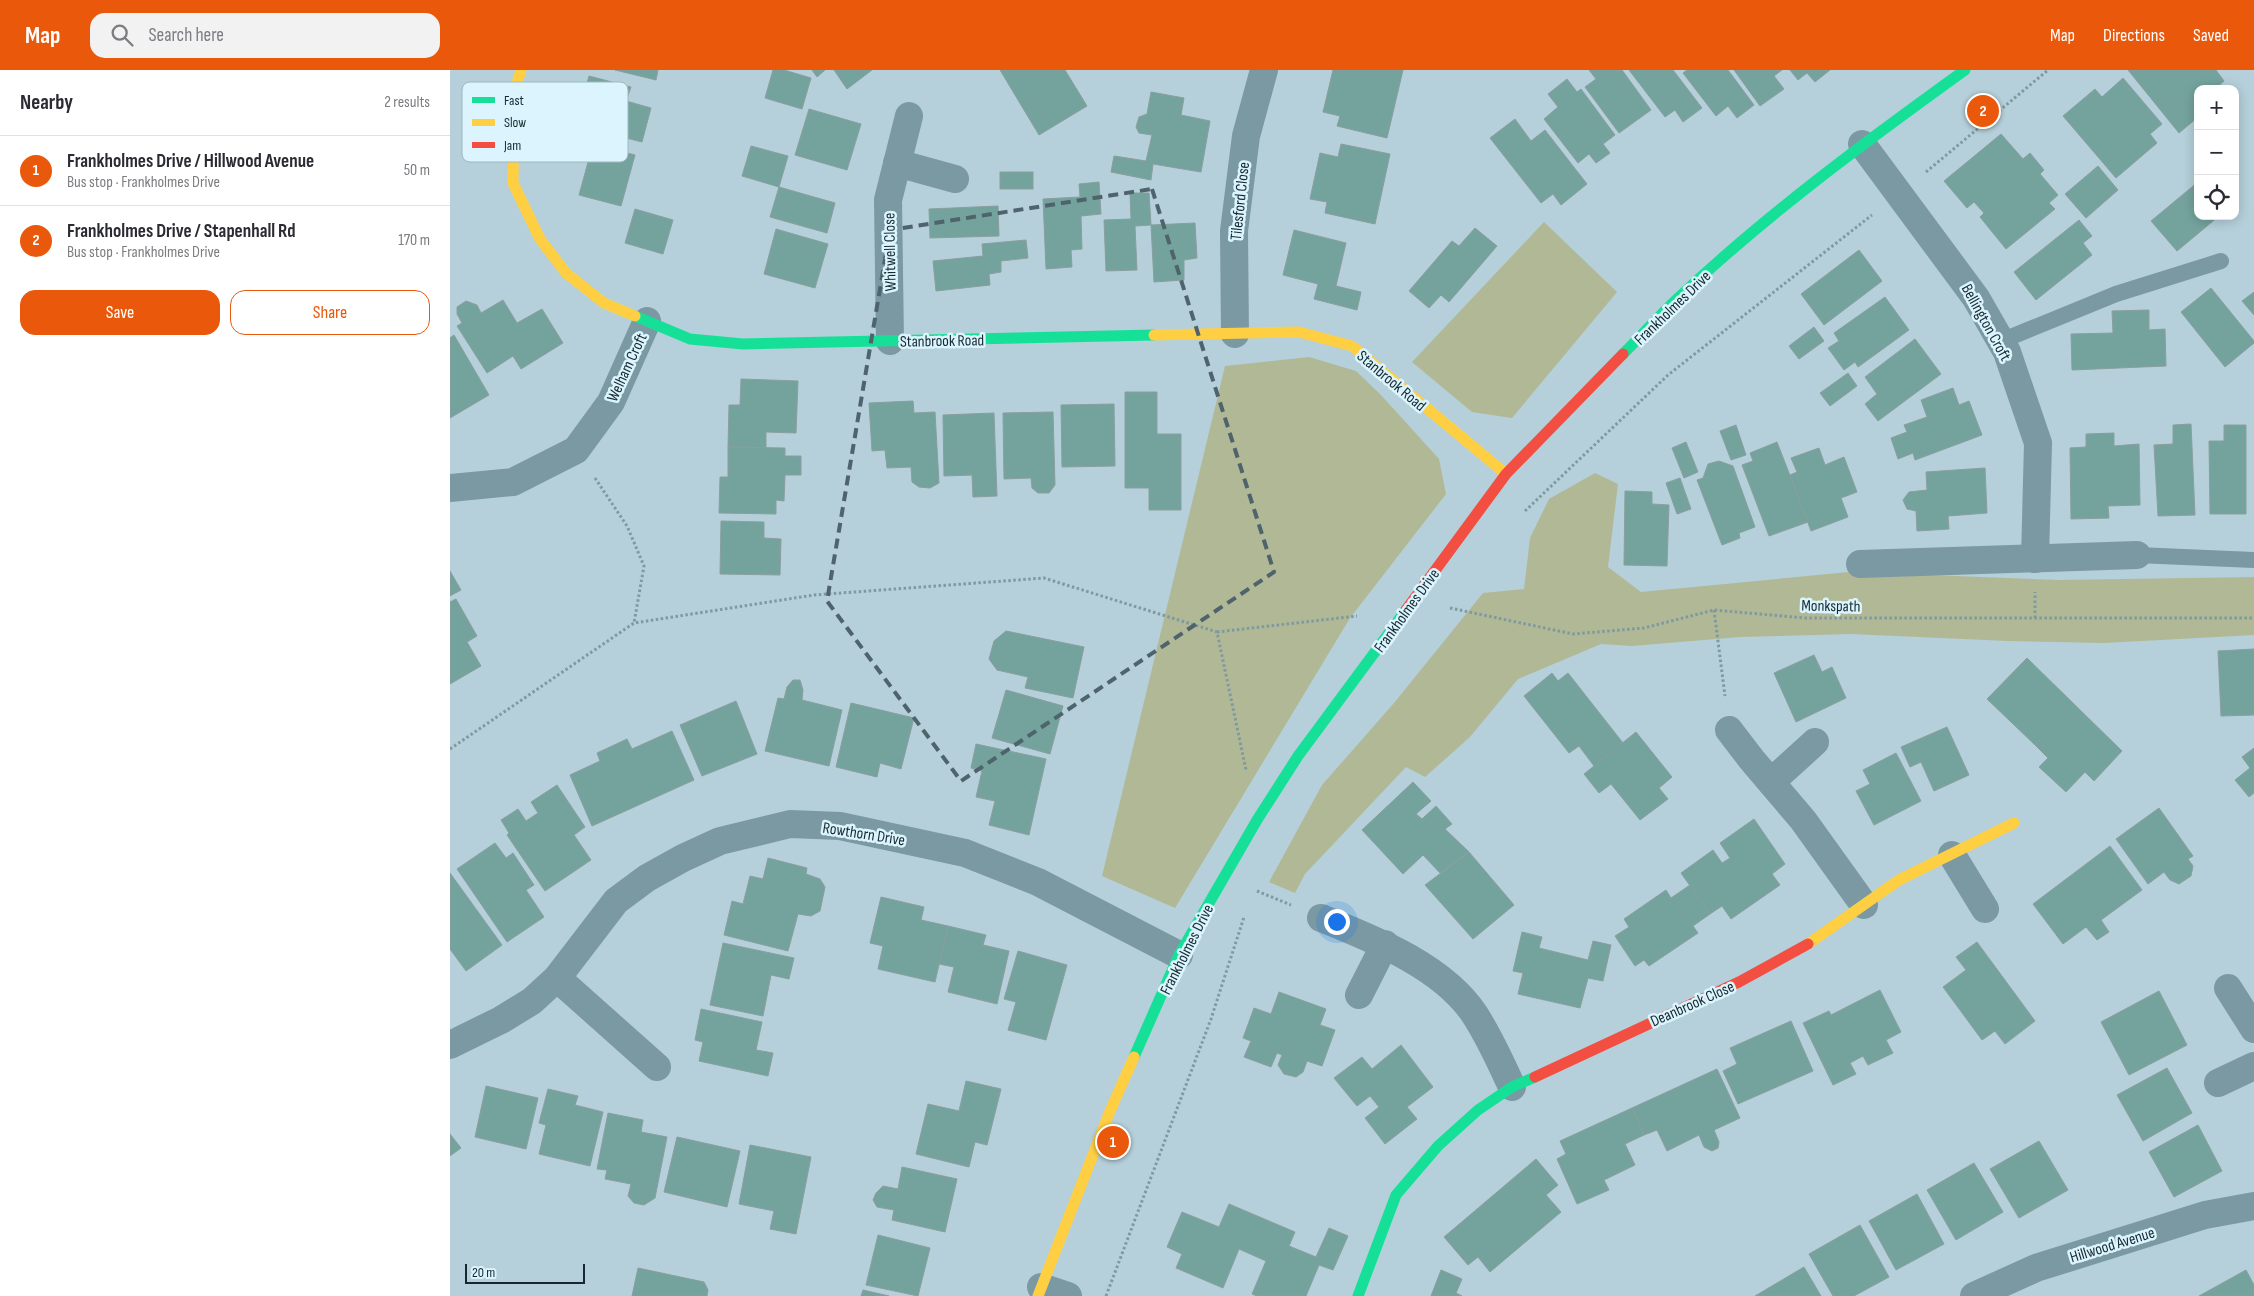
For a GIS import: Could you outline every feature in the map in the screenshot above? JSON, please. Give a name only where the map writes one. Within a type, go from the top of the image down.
[{"type":"street","name":"Stanbrook Road","points":[[517,82],[521,70]]},
{"type":"street","name":"Tilesford Close","points":[[1235,334],[1234,231],[1246,136],[1264,70]]},
{"type":"street","name":"Frankholmes Drive","points":[[1040,1291],[1110,1111],[1179,955],[1257,820],[1298,756],[1506,474],[1676,300],[1762,224],[1862,144],[1965,70]]},
{"type":"street","name":"Whitwell Close","points":[[890,341],[888,200],[909,116]]},
{"type":"street","name":"Bellington Croft","points":[[1862,144],[1976,298],[2006,352],[2038,443],[2035,559]]},
{"type":"street","name":"Stanbrook Road","points":[[512,162],[512,183],[540,239],[566,273],[604,303],[690,338],[743,344],[1299,332],[1352,346],[1506,474]]},
{"type":"street","points":[[897,163],[955,179]]},
{"type":"street","name":"Welham Croft","points":[[450,488],[513,482],[576,450],[611,402],[647,321]]},
{"type":"street","points":[[1860,564],[2137,555]]},
{"type":"street","points":[[1729,730],[1803,820],[1864,905]]},
{"type":"street","points":[[1771,782],[1815,742]]},
{"type":"street","name":"Deanbrook Close","points":[[1358,1296],[1396,1195],[1438,1146],[1478,1110],[1512,1087],[1747,978],[1802,948],[1899,880],[2014,823]]},
{"type":"street","name":"Rowthorn Drive","points":[[450,1045],[501,1020],[532,1000],[557,978],[616,901],[647,878],[683,858],[720,841],[790,824],[840,826],[965,853],[1038,882],[1179,955]]},
{"type":"street","points":[[1952,855],[1985,909]]},
{"type":"street","points":[[1321,918],[1385,944],[1442,980],[1474,1014],[1494,1048],[1512,1087]]},
{"type":"street","points":[[1359,995],[1385,944]]},
{"type":"street","points":[[557,978],[657,1067]]},
{"type":"street","points":[[2228,988],[2254,1029]]},
{"type":"street","points":[[2218,1083],[2254,1066]]},
{"type":"street","name":"Hillwood Avenue","points":[[1974,1296],[2036,1268],[2205,1215],[2254,1206]]},
{"type":"street","points":[[1040,1291],[1068,1296]]},
{"type":"lane","points":[[2000,340],[2116,294],[2221,261]]},
{"type":"lane","points":[[2137,555],[2254,560]]},
{"type":"path","points":[[1522,514],[1668,375],[1899,194],[2048,70]]},
{"type":"path","points":[[576,450],[627,526],[644,566],[634,623]]},
{"type":"path","points":[[450,749],[634,623],[814,596],[1044,578],[1217,632],[1359,615]]},
{"type":"path","name":"Monkspath","points":[[1452,600],[1446,607],[1573,634],[1644,628],[1714,610],[1805,618],[2254,618]]},
{"type":"path","points":[[1714,610],[1729,730]]},
{"type":"path","points":[[1217,632],[1257,820]]},
{"type":"path","points":[[1224,877],[1321,918]]},
{"type":"path","points":[[1106,1296],[1211,1019],[1253,889]]},
{"type":"highlighted area","points":[[1152,189],[1274,572],[961,781],[827,601],[890,230]]},
{"type":"green space","points":[[1544,222],[1617,292],[1512,418],[1472,412],[1412,362]]},
{"type":"green space","points":[[1309,357],[1356,371],[1381,395],[1439,459],[1446,494],[1350,618],[1175,908],[1102,876],[1225,366]]},
{"type":"green space","points":[[1595,473],[1618,484],[1608,567],[1641,592],[1849,572],[2059,580],[2254,577],[2254,635],[2104,643],[1851,634],[1740,637],[1632,646],[1601,644],[1518,679],[1470,737],[1425,777],[1406,767],[1305,874],[1295,893],[1269,882],[1322,785],[1394,703],[1483,593],[1524,589],[1530,538],[1549,499]]},
{"type":"building","points":[[615,70],[658,70],[656,80]]},
{"type":"building","points":[[773,70],[784,70],[811,78],[802,109],[765,98]]},
{"type":"building","points":[[812,70],[825,70],[817,77]]},
{"type":"building","points":[[834,70],[872,70],[847,89]]},
{"type":"building","points":[[1000,70],[1065,70],[1087,106],[1039,135]]},
{"type":"building","points":[[1333,70],[1403,70],[1387,138],[1337,126],[1340,116],[1323,112]]},
{"type":"building","points":[[1589,70],[1622,70],[1651,110],[1619,133],[1585,87],[1596,79]]},
{"type":"building","points":[[1629,70],[1673,70],[1702,108],[1683,122],[1675,110],[1665,117]]},
{"type":"building","points":[[1687,70],[1728,70],[1754,105],[1737,118],[1728,106],[1716,116],[1683,73]]},
{"type":"building","points":[[1734,70],[1782,70],[1774,76],[1784,89],[1760,106]]},
{"type":"building","points":[[1790,70],[1830,70],[1815,82],[1807,73],[1798,80]]},
{"type":"building","points":[[2128,70],[2216,70],[2224,81],[2220,85],[2194,85],[2194,120],[2179,133]]},
{"type":"building","points":[[589,76],[612,82],[587,82]]},
{"type":"building","points":[[2123,78],[2162,124],[2150,134],[2157,143],[2116,178],[2063,116],[2095,89],[2102,97]]},
{"type":"building","points":[[1567,79],[1577,92],[1581,89],[1615,135],[1603,144],[1610,153],[1596,163],[1589,154],[1578,163],[1544,119],[1558,107],[1548,94]]},
{"type":"building","points":[[1151,92],[1184,98],[1181,115],[1210,121],[1201,172],[1153,164],[1151,180],[1111,172],[1114,156],[1146,161],[1152,135],[1139,133],[1136,127],[1139,117],[1147,114]]},
{"type":"building","points":[[628,102],[651,108],[642,142],[628,138]]},
{"type":"building","points":[[809,109],[861,124],[847,170],[795,155]]},
{"type":"building","points":[[1515,119],[1531,141],[1545,130],[1587,184],[1561,205],[1553,194],[1541,203],[1490,138]]},
{"type":"building","points":[[2001,134],[2023,159],[2030,153],[2044,170],[2040,174],[2058,195],[2049,203],[2055,209],[2006,249],[1980,217],[1984,213],[1974,202],[1967,208],[1944,181]]},
{"type":"building","points":[[1341,144],[1390,154],[1375,224],[1325,213],[1327,202],[1310,199],[1320,153],[1338,157]]},
{"type":"building","points":[[751,146],[788,156],[779,187],[742,176]]},
{"type":"building","points":[[628,153],[635,155],[621,206],[579,195],[588,162],[628,162]]},
{"type":"building","points":[[2098,166],[2118,190],[2086,218],[2065,194]]},
{"type":"building","points":[[1000,172],[1033,172],[1033,189],[1000,189]]},
{"type":"building","points":[[1099,182],[1101,214],[1081,216],[1082,249],[1071,250],[1072,267],[1046,269],[1043,199],[1080,197],[1079,184]]},
{"type":"building","points":[[2194,185],[2194,220],[2214,220],[2177,251],[2151,221]]},
{"type":"building","points":[[779,187],[835,203],[827,233],[770,217]]},
{"type":"building","points":[[1130,193],[1149,193],[1151,225],[1135,226],[1137,270],[1106,271],[1104,220],[1131,219]]},
{"type":"building","points":[[998,206],[999,236],[930,238],[929,209]]},
{"type":"building","points":[[635,209],[673,220],[663,254],[625,243]]},
{"type":"building","points":[[2079,220],[2092,236],[2083,243],[2092,255],[2036,300],[2014,272]]},
{"type":"building","points":[[1195,223],[1197,258],[1184,260],[1184,280],[1154,282],[1151,225]]},
{"type":"building","points":[[1475,228],[1497,246],[1449,302],[1441,295],[1429,308],[1409,291],[1452,241],[1459,246]]},
{"type":"building","points":[[776,229],[828,244],[815,288],[764,274]]},
{"type":"building","points":[[1294,230],[1346,243],[1336,286],[1361,292],[1357,310],[1314,299],[1318,284],[1283,275]]},
{"type":"building","points":[[1026,240],[1028,258],[1001,261],[1001,272],[989,274],[990,285],[936,291],[933,261],[983,256],[982,244]]},
{"type":"building","points":[[1859,250],[1882,281],[1824,325],[1801,294]]},
{"type":"building","points":[[2211,288],[2254,341],[2225,367],[2181,312]]},
{"type":"building","points":[[2254,292],[2254,315],[2242,301]]},
{"type":"building","points":[[1885,297],[1909,330],[1858,367],[1855,362],[1844,370],[1828,348],[1839,341],[1834,333]]},
{"type":"building","points":[[503,300],[517,323],[542,309],[563,343],[521,369],[513,356],[487,373],[457,326],[462,323],[457,314],[457,307],[466,301],[477,305],[481,313]]},
{"type":"building","points":[[2149,310],[2149,330],[2165,329],[2166,366],[2072,370],[2071,334],[2113,333],[2112,311]]},
{"type":"building","points":[[1814,327],[1824,341],[1799,359],[1789,346]]},
{"type":"building","points":[[454,335],[489,395],[450,418],[450,338]]},
{"type":"building","points":[[1915,339],[1941,374],[1878,421],[1865,404],[1877,394],[1865,377]]},
{"type":"building","points":[[1848,373],[1857,386],[1830,406],[1820,393]]},
{"type":"building","points":[[741,379],[798,381],[796,433],[766,432],[766,448],[728,447],[729,405],[740,405]]},
{"type":"building","points":[[1953,388],[1959,405],[1969,401],[1982,435],[1915,460],[1913,453],[1898,459],[1891,438],[1907,432],[1904,425],[1927,417],[1921,400]]},
{"type":"building","points":[[1125,392],[1157,392],[1157,434],[1181,434],[1181,510],[1149,510],[1149,488],[1125,488]]},
{"type":"building","points":[[913,401],[914,413],[935,412],[939,483],[930,488],[919,487],[912,482],[911,467],[887,468],[885,450],[872,451],[869,403]]},
{"type":"building","points":[[1114,404],[1115,466],[1062,467],[1061,405]]},
{"type":"building","points":[[1053,412],[1055,485],[1049,493],[1038,493],[1032,488],[1031,478],[1004,479],[1003,413]]},
{"type":"building","points":[[994,413],[997,496],[973,497],[972,475],[944,476],[943,415]]},
{"type":"building","points":[[2191,424],[2195,515],[2158,516],[2154,445],[2173,444],[2173,425]]},
{"type":"building","points":[[1736,425],[1746,455],[1731,460],[1720,431]]},
{"type":"building","points":[[2224,425],[2246,425],[2246,514],[2210,514],[2209,441],[2224,441]]},
{"type":"building","points":[[2114,433],[2114,446],[2139,444],[2140,505],[2108,506],[2109,518],[2071,519],[2070,448],[2086,447],[2086,434]]},
{"type":"building","points":[[1686,442],[1698,472],[1684,478],[1672,448]]},
{"type":"building","points":[[1777,442],[1808,522],[1769,536],[1742,465],[1753,461],[1750,453]]},
{"type":"building","points":[[728,447],[785,448],[785,456],[801,456],[801,475],[785,475],[784,501],[776,500],[776,514],[719,513],[720,477],[728,477]]},
{"type":"building","points":[[1819,448],[1825,465],[1844,457],[1857,492],[1841,498],[1848,517],[1811,531],[1790,475],[1797,472],[1791,458]]},
{"type":"building","points":[[1719,461],[1733,466],[1755,527],[1739,533],[1740,538],[1722,545],[1697,480],[1703,478],[1708,464]]},
{"type":"building","points":[[1985,468],[1987,513],[1948,516],[1949,529],[1917,531],[1916,511],[1907,509],[1903,500],[1909,492],[1927,490],[1926,472]]},
{"type":"building","points":[[1680,478],[1691,509],[1677,514],[1666,483]]},
{"type":"building","points":[[1625,491],[1652,492],[1652,504],[1669,505],[1667,566],[1624,565]]},
{"type":"building","points":[[721,521],[764,522],[764,538],[781,539],[780,575],[720,574]]},
{"type":"building","points":[[450,571],[461,590],[450,596]]},
{"type":"building","points":[[456,599],[477,636],[467,642],[481,666],[450,684],[450,602]]},
{"type":"building","points":[[1006,631],[1084,647],[1073,698],[1025,688],[1028,677],[997,670],[989,659],[994,641]]},
{"type":"building","points":[[2254,649],[2254,715],[2221,716],[2218,651]]},
{"type":"building","points":[[1814,655],[1822,672],[1832,667],[1846,698],[1796,722],[1774,673]]},
{"type":"building","points":[[2027,658],[2075,705],[2035,745],[1987,699]]},
{"type":"building","points":[[1552,673],[1558,681],[1568,673],[1623,743],[1594,766],[1579,746],[1569,753],[1524,696]]},
{"type":"building","points":[[793,680],[800,680],[803,690],[802,700],[842,710],[829,766],[765,751],[778,698],[784,699],[787,687]]},
{"type":"building","points":[[1006,690],[1063,706],[1050,754],[992,738]]},
{"type":"building","points":[[736,701],[757,754],[702,776],[680,725]]},
{"type":"building","points":[[851,703],[914,718],[901,769],[880,763],[877,777],[836,767]]},
{"type":"building","points":[[2075,705],[2122,751],[2094,781],[2085,772],[2066,792],[2039,767],[2048,758],[2035,745]]},
{"type":"building","points":[[1947,727],[1969,775],[1934,791],[1921,762],[1910,767],[1901,747]]},
{"type":"building","points":[[672,731],[694,780],[592,826],[570,775],[600,761],[597,753],[627,739],[632,749]]},
{"type":"building","points":[[1636,732],[1672,777],[1659,788],[1668,799],[1640,820],[1611,784],[1599,793],[1584,774]]},
{"type":"building","points":[[976,744],[1046,759],[1029,835],[989,825],[995,801],[976,797],[982,771],[971,768]]},
{"type":"building","points":[[2254,748],[2254,793],[2249,797],[2235,780],[2250,768],[2242,757]]},
{"type":"building","points":[[1896,753],[1921,801],[1874,825],[1856,791],[1870,784],[1863,770]]},
{"type":"building","points":[[1413,782],[1431,801],[1416,814],[1422,819],[1436,806],[1452,824],[1445,829],[1469,852],[1440,873],[1423,855],[1403,874],[1362,830]]},
{"type":"building","points":[[557,785],[585,827],[574,835],[591,860],[545,891],[507,835],[509,833],[501,820],[518,809],[526,821],[538,813],[531,802]]},
{"type":"building","points":[[2159,808],[2193,856],[2188,859],[2193,866],[2191,876],[2179,884],[2170,880],[2164,872],[2148,884],[2116,839]]},
{"type":"building","points":[[1754,819],[1785,864],[1772,874],[1780,885],[1731,919],[1722,906],[1710,914],[1681,873],[1713,850],[1722,863],[1730,858],[1720,843]]},
{"type":"building","points":[[495,843],[506,858],[513,853],[534,885],[526,890],[544,917],[507,942],[457,869]]},
{"type":"building","points":[[2110,846],[2142,890],[2101,920],[2109,932],[2097,940],[2086,927],[2063,944],[2033,904]]},
{"type":"building","points":[[1469,852],[1514,905],[1473,939],[1425,885]]},
{"type":"building","points":[[768,858],[807,868],[806,874],[820,879],[825,887],[820,911],[811,916],[798,914],[788,951],[724,935],[732,901],[743,904],[750,876],[763,879]]},
{"type":"building","points":[[450,873],[502,945],[466,971],[450,949]]},
{"type":"building","points":[[1690,885],[1710,914],[1693,926],[1698,933],[1649,966],[1644,960],[1635,966],[1615,936],[1629,927],[1624,919],[1666,890],[1671,898]]},
{"type":"building","points":[[881,897],[924,907],[921,920],[948,926],[935,982],[878,969],[883,946],[870,943]]},
{"type":"building","points":[[948,926],[986,935],[983,945],[1009,951],[997,1004],[948,992],[954,967],[939,964]]},
{"type":"building","points":[[1522,932],[1542,937],[1539,948],[1588,960],[1593,941],[1611,945],[1603,981],[1588,978],[1580,1008],[1518,994],[1523,973],[1513,971]]},
{"type":"building","points":[[1977,942],[2035,1021],[2005,1044],[1995,1031],[1982,1040],[1943,987],[1966,970],[1956,957]]},
{"type":"building","points":[[723,943],[794,958],[789,979],[771,975],[763,1016],[710,1005]]},
{"type":"building","points":[[1018,951],[1067,965],[1046,1040],[1008,1030],[1016,1002],[1004,999]]},
{"type":"building","points":[[1880,990],[1901,1032],[1886,1040],[1893,1053],[1868,1065],[1863,1056],[1850,1063],[1856,1074],[1833,1085],[1803,1023],[1829,1011],[1831,1015]]},
{"type":"building","points":[[2159,991],[2187,1045],[2129,1075],[2101,1022]]},
{"type":"building","points":[[1279,992],[1326,1009],[1320,1025],[1335,1030],[1322,1066],[1307,1061],[1303,1072],[1296,1077],[1284,1074],[1278,1065],[1282,1055],[1277,1053],[1271,1067],[1244,1057],[1251,1041],[1243,1038],[1254,1008],[1271,1014]]},
{"type":"building","points":[[701,1009],[762,1022],[756,1050],[773,1053],[768,1076],[699,1061],[703,1042],[695,1040]]},
{"type":"building","points":[[1791,1021],[1813,1071],[1738,1104],[1723,1071],[1737,1064],[1730,1048]]},
{"type":"building","points":[[1401,1045],[1433,1087],[1407,1107],[1417,1119],[1385,1144],[1365,1118],[1379,1107],[1370,1096],[1357,1106],[1334,1078],[1362,1057],[1372,1069]]},
{"type":"building","points":[[2167,1068],[2192,1113],[2143,1141],[2117,1095]]},
{"type":"building","points":[[1717,1069],[1740,1118],[1714,1130],[1719,1142],[1718,1148],[1712,1151],[1704,1147],[1699,1135],[1667,1151],[1657,1130],[1644,1135],[1632,1108]]},
{"type":"building","points":[[966,1081],[1001,1089],[987,1145],[975,1142],[969,1167],[916,1154],[928,1104],[959,1111]]},
{"type":"building","points":[[486,1086],[538,1098],[526,1149],[475,1137]]},
{"type":"building","points":[[548,1089],[578,1096],[575,1105],[603,1112],[590,1166],[539,1154],[546,1125],[539,1123]]},
{"type":"building","points":[[1632,1108],[1644,1135],[1625,1144],[1635,1165],[1604,1180],[1609,1190],[1577,1204],[1557,1159],[1566,1154],[1560,1141]]},
{"type":"building","points":[[608,1113],[643,1120],[641,1132],[667,1137],[655,1198],[644,1205],[634,1203],[628,1196],[631,1184],[605,1179],[607,1170],[597,1169]]},
{"type":"building","points":[[2198,1125],[2222,1171],[2174,1197],[2149,1152]]},
{"type":"building","points":[[450,1134],[461,1148],[450,1156]]},
{"type":"building","points":[[677,1137],[740,1151],[727,1207],[664,1192]]},
{"type":"building","points":[[2039,1141],[2068,1190],[2019,1218],[1990,1169]]},
{"type":"building","points":[[750,1145],[811,1157],[796,1234],[770,1229],[774,1211],[739,1204]]},
{"type":"building","points":[[1536,1159],[1558,1185],[1546,1195],[1561,1212],[1490,1272],[1478,1257],[1468,1265],[1444,1237]]},
{"type":"building","points":[[1974,1163],[2003,1212],[1956,1240],[1927,1190]]},
{"type":"building","points":[[902,1167],[957,1179],[945,1232],[892,1220],[894,1210],[877,1207],[873,1200],[876,1193],[883,1186],[898,1189]]},
{"type":"building","points":[[1917,1194],[1944,1244],[1896,1270],[1869,1221]]},
{"type":"building","points":[[1229,1204],[1295,1232],[1289,1246],[1316,1257],[1329,1228],[1348,1236],[1333,1270],[1319,1265],[1306,1296],[1257,1296],[1252,1294],[1266,1261],[1239,1249],[1223,1288],[1176,1268],[1182,1254],[1167,1247],[1182,1212],[1219,1227]]},
{"type":"building","points":[[1860,1225],[1889,1277],[1854,1296],[1833,1296],[1809,1254]]},
{"type":"building","points":[[878,1235],[930,1248],[918,1296],[866,1285]]},
{"type":"building","points":[[1804,1267],[1821,1296],[1755,1296]]},
{"type":"building","points":[[638,1268],[704,1282],[708,1290],[707,1296],[632,1296]]},
{"type":"building","points":[[1441,1270],[1462,1279],[1456,1293],[1462,1296],[1431,1296]]},
{"type":"building","points":[[2246,1270],[2254,1285],[2254,1296],[2199,1296]]},
{"type":"building","points":[[863,1290],[889,1296],[861,1296]]},
{"type":"traffic: fast","points":[[1623,354],[1676,300],[1745,238],[1853,152],[1965,70]]},
{"type":"traffic: fast","points":[[635,316],[690,339],[743,344],[1154,335]]},
{"type":"traffic: fast","points":[[1134,1057],[1179,955],[1257,820],[1298,756],[1406,610]]},
{"type":"traffic: fast","points":[[1358,1296],[1396,1195],[1438,1146],[1478,1110],[1512,1087],[1535,1077]]},
{"type":"traffic: slow","points":[[517,82],[521,70]]},
{"type":"traffic: slow","points":[[513,162],[513,183],[540,239],[566,273],[604,303],[635,316]]},
{"type":"traffic: slow","points":[[1154,335],[1299,332],[1352,346],[1506,474]]},
{"type":"traffic: slow","points":[[1808,944],[1899,880],[2014,823]]},
{"type":"traffic: slow","points":[[1038,1296],[1110,1111],[1134,1057]]},
{"type":"traffic: jam","points":[[1406,610],[1506,474],[1623,354]]},
{"type":"traffic: jam","points":[[1535,1077],[1739,982],[1808,944]]},
{"type":"place","name":"Frankholmes Drive / Stapenhall Rd","points":[[1983,111]]},
{"type":"place","name":"Frankholmes Drive / Hillwood Avenue","points":[[1113,1142]]}]
